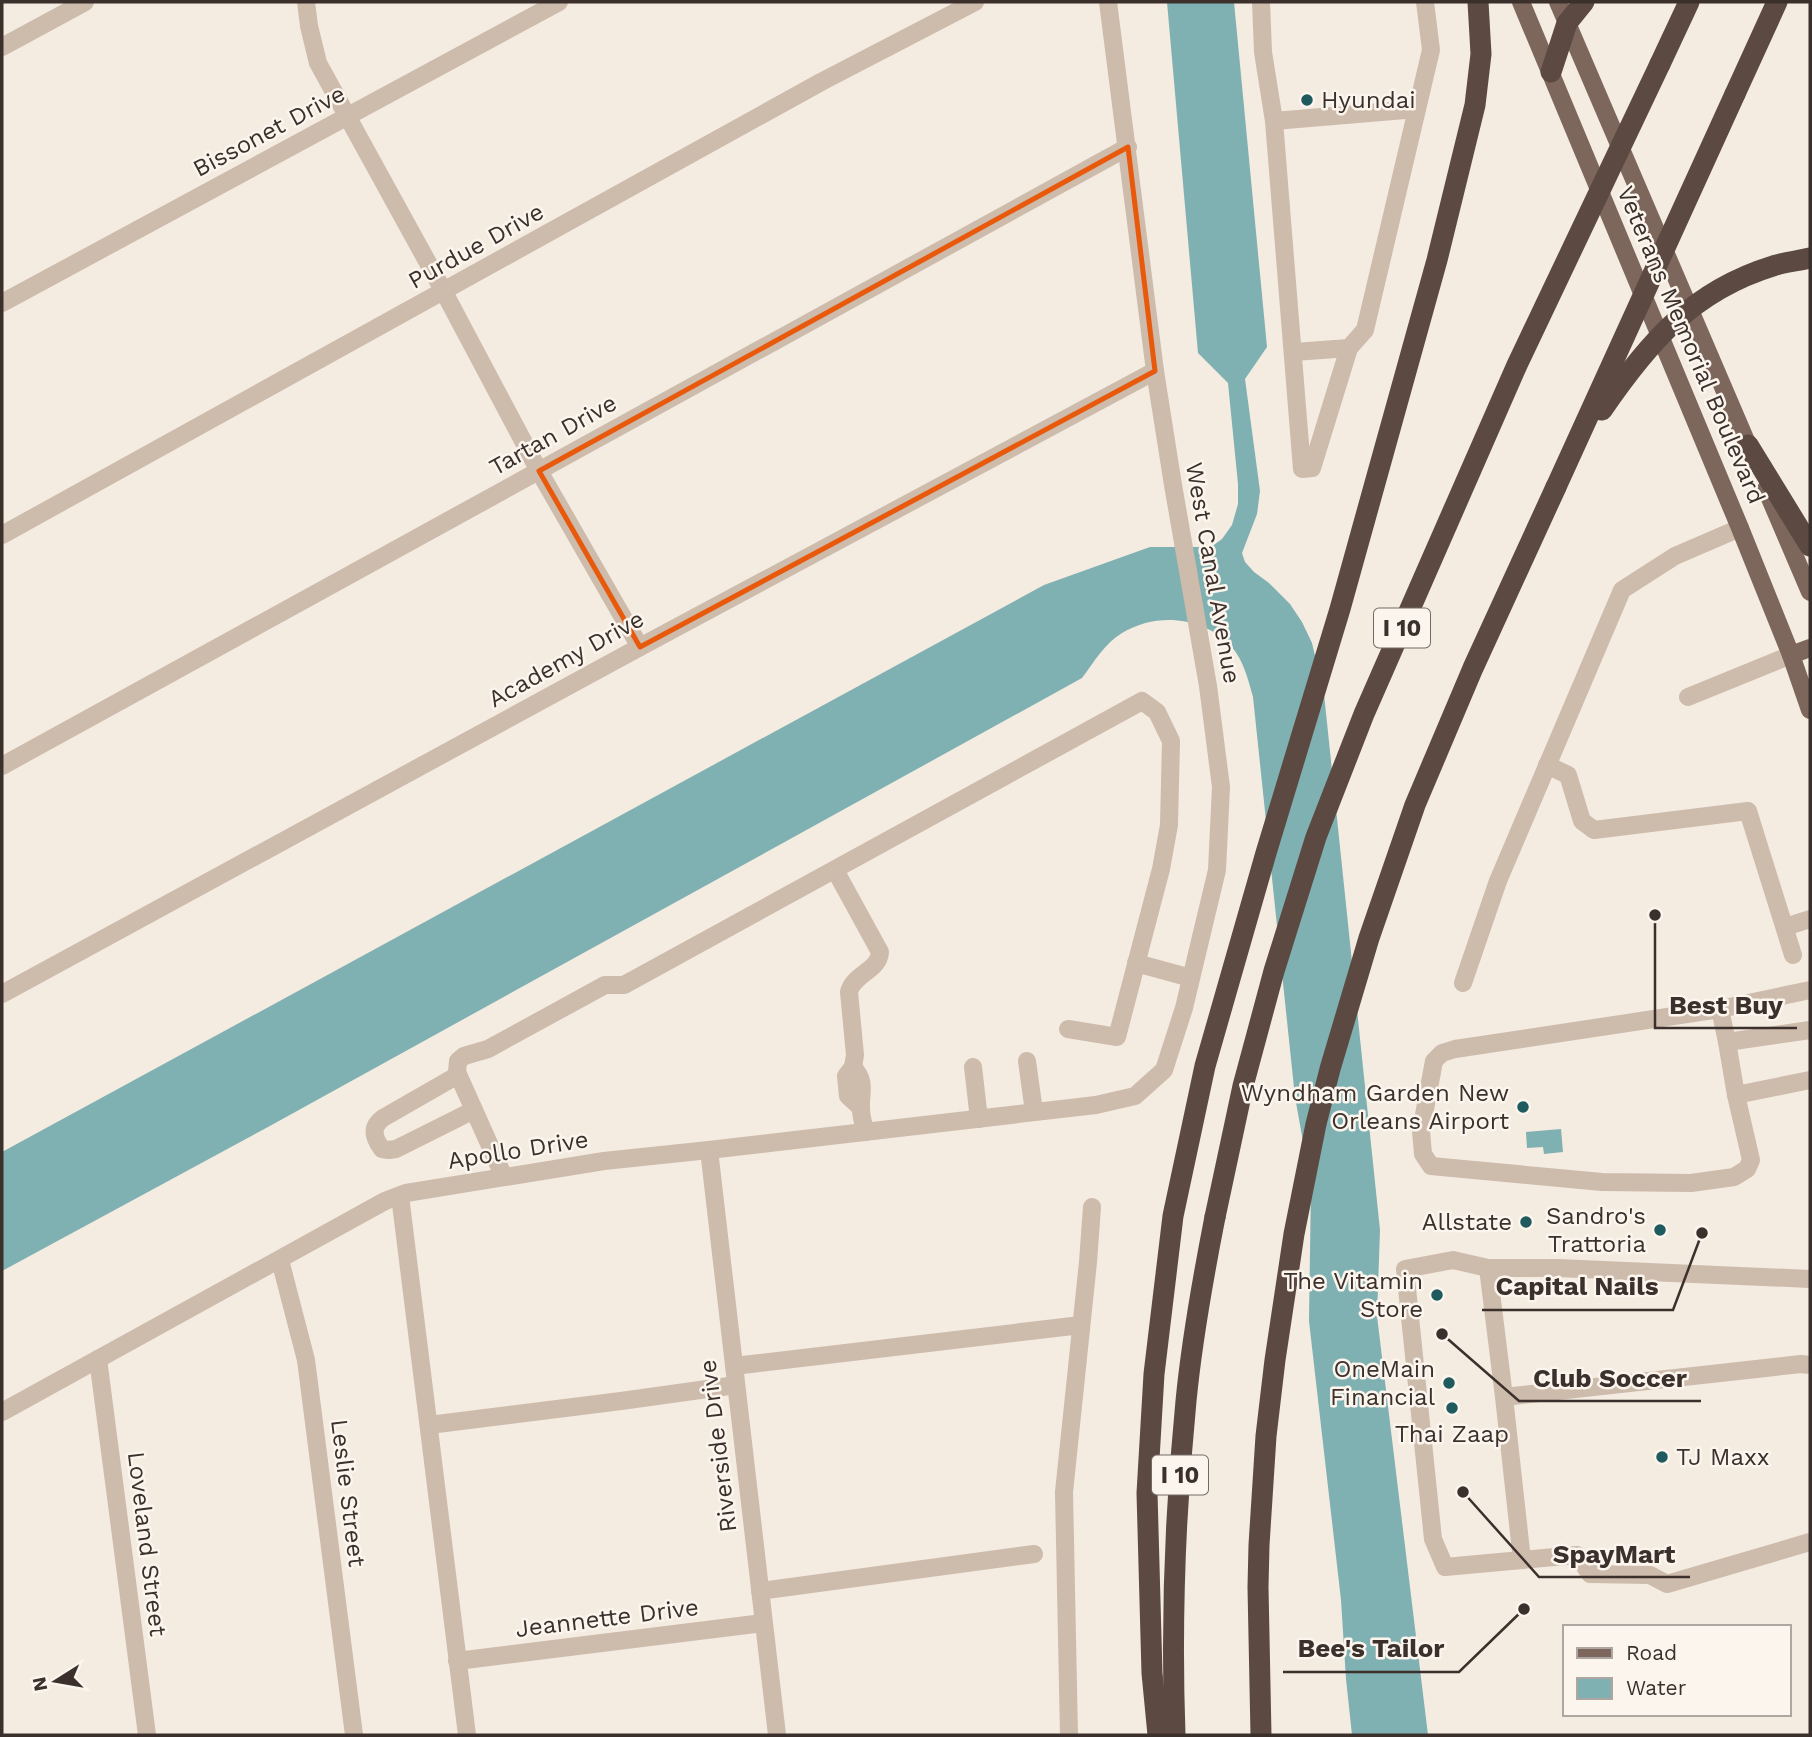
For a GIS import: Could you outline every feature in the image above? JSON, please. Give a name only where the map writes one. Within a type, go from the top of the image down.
[{"type":"highway","points":[[1158,1735],[1152,1673],[1147,1493],[1154,1374],[1173,1216],[1206,1066],[1272,829],[1340,609],[1437,260],[1475,105],[1481,54],[1478,2]]},
{"type":"highway","points":[[1551,72],[1567,23],[1584,2]]},
{"type":"highway","name":"I 10","points":[[1175,1735],[1175,1565],[1186,1399],[1215,1217],[1246,1073],[1274,971],[1316,837],[1364,714],[1517,365],[1689,2]]},
{"type":"highway","points":[[1261,1735],[1257,1632],[1259,1545],[1275,1360],[1294,1234],[1314,1136],[1330,1069],[1369,938],[1415,805],[1473,668],[1777,2]]},
{"type":"highway","points":[[1556,487],[1591,427],[1628,373],[1652,343],[1678,319],[1706,298],[1736,281],[1774,265],[1810,258]]},
{"type":"highway","points":[[1748,445],[1810,546]]},
{"type":"main road","name":"Veterans Memorial Boulevard","points":[[1521,2],[1740,528],[1810,710]]},
{"type":"main road","name":"Veterans Memorial Boulevard","points":[[1558,2],[1810,592]]},
{"type":"main road","points":[[1791,655],[1810,648]]},
{"type":"street","points":[[2,47],[85,2]]},
{"type":"street","points":[[306,2],[318,62],[346,117],[444,292],[539,471],[640,647]]},
{"type":"street","name":"Bissonet Drive","points":[[2,303],[559,2]]},
{"type":"street","name":"Purdue Drive","points":[[2,535],[809,89],[975,2]]},
{"type":"street","name":"West Canal Avenue","points":[[1096,1105],[1135,1096],[1164,1070],[1184,1008],[1217,870],[1221,788],[1208,686],[1172,485],[1155,371],[1108,2]]},
{"type":"street","points":[[1261,2],[1263,52],[1274,121],[1302,469],[1312,468],[1349,348],[1365,330],[1431,50],[1425,2]]},
{"type":"street","points":[[1274,121],[1417,109]]},
{"type":"street","name":"Tartan Drive","points":[[2,766],[1128,147]]},
{"type":"street","points":[[1294,352],[1349,348]]},
{"type":"street","name":"Academy Drive","points":[[2,995],[640,647],[1155,371]]},
{"type":"street","points":[[1463,983],[1498,881],[1622,590],[1675,556],[1740,528]]},
{"type":"street","points":[[1688,698],[1791,655]]},
{"type":"street","points":[[504,1177],[458,1075],[456,1066],[464,1056],[488,1049],[605,985],[624,985],[1142,701],[1157,712],[1171,741],[1169,825],[1161,869],[1117,1037],[1068,1029]]},
{"type":"street","points":[[1547,765],[1568,775],[1582,821],[1594,830],[1748,811],[1793,955]]},
{"type":"street","points":[[835,870],[880,952],[875,964],[850,985],[849,992],[855,1055],[853,1067],[860,1075],[865,1132]]},
{"type":"street","points":[[1784,927],[1810,919]]},
{"type":"street","points":[[1136,964],[1191,978]]},
{"type":"street","points":[[1720,1009],[1751,1160],[1747,1169],[1734,1177],[1691,1183],[1602,1182],[1431,1166],[1423,1154],[1421,1131],[1434,1061],[1442,1053],[1720,1009],[1810,990]]},
{"type":"street","points":[[1727,1042],[1810,1030]]},
{"type":"street","points":[[1027,1061],[1034,1112]]},
{"type":"street","points":[[973,1068],[979,1119]]},
{"type":"street","points":[[458,1075],[377,1122],[374,1136],[382,1149],[396,1149],[474,1110]]},
{"type":"street","points":[[1736,1095],[1810,1080]]},
{"type":"street","name":"Apollo Drive","points":[[2,1412],[385,1201],[400,1196],[604,1161],[1096,1105]]},
{"type":"street","name":"Riverside Drive","points":[[709,1150],[777,1735]]},
{"type":"street","points":[[400,1196],[467,1735]]},
{"type":"street","points":[[1069,1735],[1064,1492],[1092,1207]]},
{"type":"street","name":"Leslie Street","points":[[280,1260],[306,1360],[354,1735]]},
{"type":"street","points":[[1810,1279],[1558,1268],[1488,1268],[1453,1260],[1405,1269],[1433,1539],[1445,1567],[1577,1555],[1590,1574],[1650,1575],[1667,1584],[1810,1542]]},
{"type":"street","points":[[1488,1268],[1522,1560]]},
{"type":"street","points":[[734,1366],[1081,1325]]},
{"type":"street","name":"Loveland Street","points":[[98,1359],[147,1735]]},
{"type":"street","points":[[1504,1397],[1810,1365]]},
{"type":"street","points":[[429,1425],[736,1385]]},
{"type":"street","points":[[760,1591],[1034,1554]]},
{"type":"street","name":"Jeannette Drive","points":[[457,1661],[763,1623]]},
{"type":"highlighted area","points":[[1128,147],[1155,371],[640,647],[539,471]]},
{"type":"water","points":[[1167,2],[1234,2],[1267,347],[1245,379],[1260,491],[1257,514],[1242,553],[1245,562],[1290,604],[1302,622],[1312,643],[1324,694],[1380,1230],[1377,1316],[1428,1735],[1352,1735],[1341,1600],[1309,1321],[1311,1186],[1295,1097],[1253,697],[1243,665],[1232,647],[1221,637],[1194,623],[1164,620],[1135,626],[1122,633],[1105,647],[1082,678],[2,1271],[2,1152],[1044,585],[1150,547],[1211,547],[1222,539],[1232,525],[1238,504],[1228,383],[1198,353]]},
{"type":"water","points":[[1561,1129],[1563,1152],[1544,1154],[1543,1147],[1527,1148],[1526,1132]]},
{"type":"place","name":"Hyundai","points":[[1307,100]]},
{"type":"place","name":"Best Buy","points":[[1655,915]]},
{"type":"place","name":"Wyndham Garden New Orleans Airport","points":[[1523,1107]]},
{"type":"place","name":"Allstate","points":[[1526,1222]]},
{"type":"place","name":"Sandro's Trattoria","points":[[1660,1230]]},
{"type":"place","name":"Capital Nails","points":[[1702,1233]]},
{"type":"place","name":"The Vitamin Store","points":[[1437,1295]]},
{"type":"place","name":"Club Soccer","points":[[1442,1334]]},
{"type":"place","name":"OneMain Financial","points":[[1449,1383]]},
{"type":"place","name":"Thai Zaap","points":[[1452,1408]]},
{"type":"place","name":"TJ Maxx","points":[[1662,1457]]},
{"type":"place","name":"SpayMart","points":[[1463,1492]]},
{"type":"place","name":"Bee's Tailor","points":[[1524,1609]]}]
